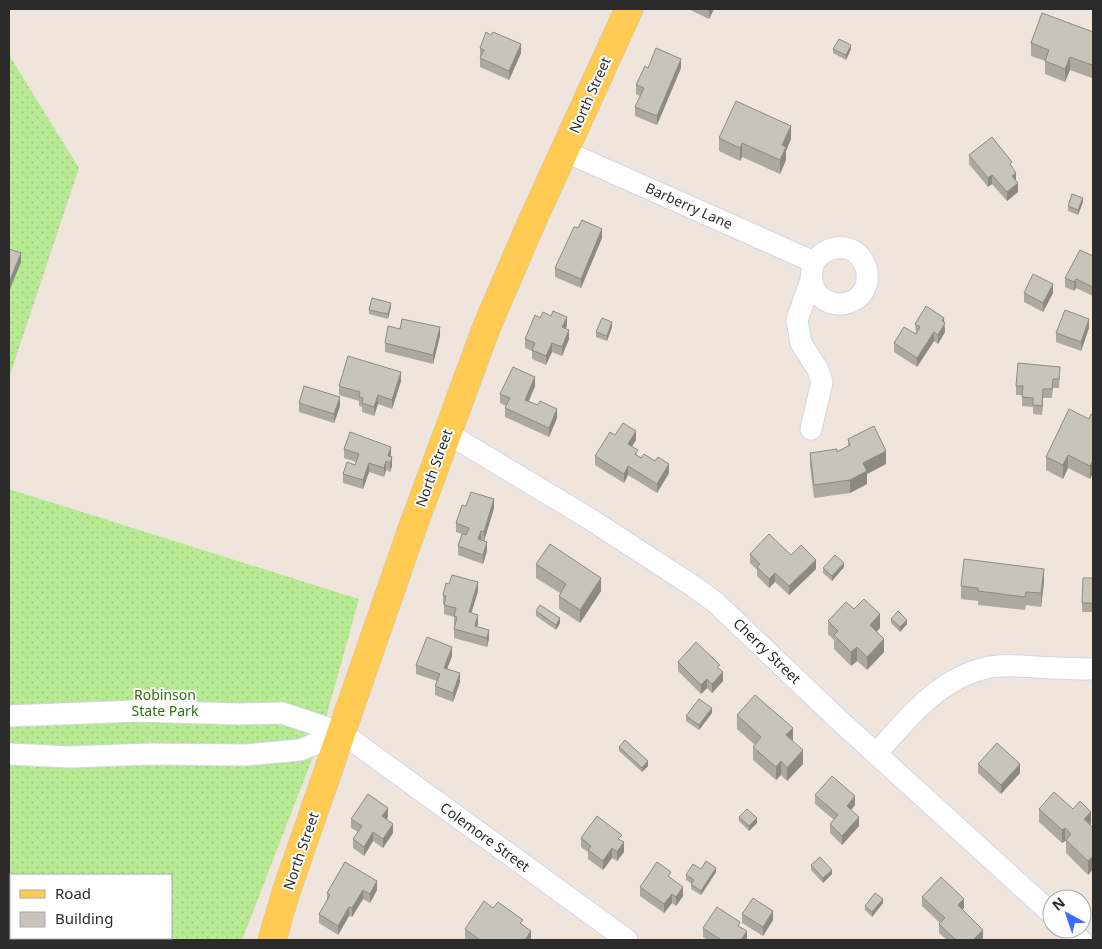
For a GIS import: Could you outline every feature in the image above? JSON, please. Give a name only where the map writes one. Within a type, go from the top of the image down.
[{"type":"main road","name":"North Street","points":[[272,940],[286,892],[447,433],[487,326],[629,9]]},
{"type":"street","name":"Barberry Lane","points":[[564,151],[812,271],[797,320],[801,343],[818,370],[822,382],[811,429]]},
{"type":"street","name":"Cherry Street","points":[[447,433],[590,519],[715,602],[832,714],[1042,905]]},
{"type":"street","points":[[876,754],[916,709],[948,683],[974,672],[999,666],[1093,669]]},
{"type":"street","name":"Colemore Street","points":[[9,716],[137,711],[238,714],[282,713],[342,733],[628,940]]},
{"type":"street","points":[[9,754],[70,757],[151,754],[245,755],[300,750],[342,733]]},
{"type":"green space","points":[[9,55],[79,168],[9,378]]},
{"type":"green space","name":"Robinson State Park","points":[[9,489],[359,599],[320,739],[242,940],[9,940]]},
{"type":"building","points":[[1042,13],[1093,32],[1092,65],[1070,57],[1065,69],[1045,61],[1049,50],[1031,43]]},
{"type":"building","points":[[486,32],[491,35],[493,32],[521,44],[509,71],[480,58],[484,50],[480,48]]},
{"type":"building","points":[[839,39],[851,45],[846,55],[833,49]]},
{"type":"building","points":[[656,48],[681,59],[657,116],[635,107],[644,88],[636,85],[645,66],[648,68]]},
{"type":"building","points":[[736,101],[791,126],[782,145],[786,147],[780,160],[742,143],[740,148],[719,138]]},
{"type":"building","points":[[992,137],[1012,162],[1010,164],[1016,173],[1012,176],[1018,183],[1007,192],[992,175],[988,178],[969,155]]},
{"type":"building","points":[[1072,194],[1083,198],[1078,210],[1068,206]]},
{"type":"building","points":[[582,220],[602,229],[581,279],[555,268],[574,227],[578,228]]},
{"type":"building","points":[[9,249],[21,253],[10,280],[9,279]]},
{"type":"building","points":[[1080,250],[1093,256],[1093,287],[1076,279],[1074,282],[1065,278]]},
{"type":"building","points":[[1033,274],[1053,284],[1043,303],[1024,293]]},
{"type":"building","points":[[372,298],[391,303],[388,314],[369,310]]},
{"type":"building","points":[[926,306],[944,318],[942,321],[945,323],[938,335],[934,332],[917,358],[894,343],[904,327],[916,334],[920,327],[915,324]]},
{"type":"building","points":[[1065,310],[1089,319],[1081,342],[1056,333]]},
{"type":"building","points":[[553,311],[567,317],[562,327],[569,330],[562,347],[552,343],[546,356],[532,350],[535,343],[525,339],[535,315],[540,318],[543,312],[551,316]]},
{"type":"building","points":[[602,318],[612,322],[607,336],[596,332]]},
{"type":"building","points":[[402,319],[440,327],[433,355],[385,343],[388,326],[400,329]]},
{"type":"building","points":[[348,356],[401,372],[392,400],[378,395],[374,407],[362,403],[363,398],[359,397],[360,392],[339,386]]},
{"type":"building","points":[[1018,363],[1060,367],[1059,379],[1053,379],[1052,389],[1043,389],[1042,406],[1033,405],[1033,398],[1022,397],[1023,386],[1016,386]]},
{"type":"building","points":[[513,367],[535,377],[525,400],[538,405],[540,401],[557,409],[549,428],[505,408],[510,398],[500,394]]},
{"type":"building","points":[[304,386],[340,397],[334,414],[299,403]]},
{"type":"building","points":[[1069,409],[1089,419],[1091,414],[1093,415],[1093,460],[1090,466],[1068,455],[1063,465],[1046,457]]},
{"type":"building","points":[[623,423],[636,431],[628,444],[638,450],[635,454],[641,458],[644,454],[655,461],[658,457],[669,464],[657,484],[628,466],[624,474],[595,456],[610,432],[615,435]]},
{"type":"building","points":[[874,426],[886,451],[863,463],[867,471],[850,480],[814,485],[810,453],[837,449],[837,452],[850,445],[848,439]]},
{"type":"building","points":[[350,432],[391,447],[388,456],[392,457],[390,463],[386,461],[384,468],[369,463],[363,480],[343,474],[347,462],[355,465],[359,454],[344,449]]},
{"type":"building","points":[[471,492],[494,499],[484,532],[481,531],[478,539],[487,542],[483,555],[458,546],[462,534],[466,535],[469,528],[456,523],[462,505],[466,506]]},
{"type":"building","points":[[769,534],[791,555],[801,545],[816,560],[789,586],[775,573],[769,579],[757,567],[760,564],[750,554]]},
{"type":"building","points":[[550,544],[601,578],[580,610],[559,596],[566,584],[536,564]]},
{"type":"building","points":[[835,555],[844,563],[832,576],[823,568]]},
{"type":"building","points":[[964,559],[1044,569],[1041,593],[1026,592],[1025,597],[978,591],[978,588],[961,586]]},
{"type":"building","points":[[452,575],[478,582],[469,612],[478,615],[475,626],[489,630],[487,638],[454,629],[457,617],[454,616],[456,608],[444,605],[446,596],[443,595],[446,583],[449,584]]},
{"type":"building","points":[[1083,578],[1093,578],[1093,603],[1082,603]]},
{"type":"building","points":[[864,599],[880,614],[870,625],[884,639],[867,657],[857,647],[851,652],[834,635],[838,631],[828,621],[846,602],[854,609]]},
{"type":"building","points":[[540,605],[560,618],[556,625],[536,611]]},
{"type":"building","points":[[898,611],[907,620],[900,627],[891,619]]},
{"type":"building","points":[[427,637],[452,647],[444,668],[460,673],[453,693],[435,686],[440,674],[416,665]]},
{"type":"building","points":[[696,642],[720,665],[717,667],[723,672],[712,684],[707,679],[701,685],[678,662]]},
{"type":"building","points":[[755,695],[793,728],[786,735],[803,750],[787,768],[781,761],[776,767],[753,747],[761,737],[737,715]]},
{"type":"building","points":[[699,699],[712,708],[699,725],[686,716]]},
{"type":"building","points":[[625,740],[648,761],[642,768],[619,747]]},
{"type":"building","points":[[997,743],[1020,764],[1001,785],[978,764]]},
{"type":"building","points":[[832,776],[855,796],[847,806],[859,817],[842,836],[830,824],[838,815],[815,795]]},
{"type":"building","points":[[1054,792],[1073,809],[1080,801],[1091,812],[1084,819],[1093,828],[1093,856],[1088,861],[1066,840],[1071,834],[1065,828],[1062,830],[1039,809]]},
{"type":"building","points":[[368,794],[388,808],[382,816],[393,824],[383,839],[373,832],[364,847],[353,839],[362,826],[351,819]]},
{"type":"building","points":[[747,809],[757,818],[749,826],[739,817]]},
{"type":"building","points":[[597,816],[622,835],[618,839],[624,842],[617,852],[612,848],[603,861],[588,850],[591,846],[581,838]]},
{"type":"building","points":[[820,857],[832,870],[823,878],[811,865]]},
{"type":"building","points":[[706,861],[716,868],[701,891],[691,884],[694,880],[686,875],[693,864],[701,869]]},
{"type":"building","points":[[345,862],[377,881],[370,894],[363,890],[352,908],[349,907],[338,926],[319,914],[330,895],[327,893]]},
{"type":"building","points":[[657,862],[671,872],[668,876],[683,887],[676,897],[672,894],[664,904],[640,887]]},
{"type":"building","points":[[941,877],[964,899],[958,905],[983,930],[973,940],[956,940],[939,924],[945,918],[922,897]]},
{"type":"building","points":[[875,893],[883,899],[872,912],[865,906]]},
{"type":"building","points":[[753,898],[773,911],[763,927],[742,914]]},
{"type":"building","points":[[484,901],[493,908],[498,902],[523,920],[520,923],[531,931],[525,940],[480,940],[465,929]]},
{"type":"building","points":[[717,907],[740,922],[738,926],[747,931],[741,940],[721,940],[703,928]]}]
